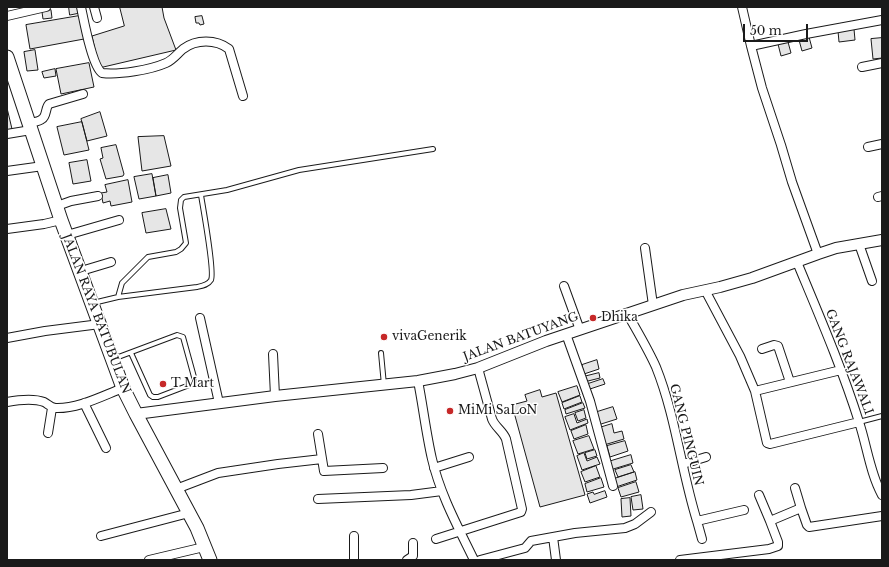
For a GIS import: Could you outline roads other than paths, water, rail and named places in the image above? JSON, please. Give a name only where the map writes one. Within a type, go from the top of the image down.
[{"type":"highway","name":"JALAN RAYA BATUBULAN","points":[[7,58],[11,80],[30,126],[61,220],[93,303],[123,388],[189,513],[210,560]]},
{"type":"street","points":[[7,16],[46,7]]},
{"type":"street","points":[[81,7],[93,55],[97,67],[102,73],[141,70],[166,63],[188,46],[206,40],[224,45],[229,49],[243,96]]},
{"type":"street","points":[[94,7],[97,18]]},
{"type":"street","points":[[742,7],[750,46],[792,182],[818,254]]},
{"type":"street","points":[[750,46],[882,20]]},
{"type":"street","points":[[862,67],[882,63]]},
{"type":"street","points":[[7,134],[42,120],[49,104],[83,94]]},
{"type":"street","points":[[868,147],[882,144]]},
{"type":"street","points":[[7,170],[43,166]]},
{"type":"street","points":[[57,206],[71,201],[98,196]]},
{"type":"street","points":[[7,229],[61,220]]},
{"type":"street","points":[[67,235],[118,220]]},
{"type":"street","name":"JALAN BATUYANG","points":[[136,414],[275,396],[418,381],[478,368],[534,345],[683,294],[741,282],[818,254],[882,240]]},
{"type":"street","points":[[859,244],[872,281]]},
{"type":"street","points":[[645,248],[653,305]]},
{"type":"street","points":[[81,271],[111,262]]},
{"type":"street","name":"GANG RAJAWALI","points":[[797,262],[841,370],[860,422],[874,475],[882,495]]},
{"type":"street","points":[[564,286],[580,330]]},
{"type":"street","points":[[705,290],[740,356],[755,391],[766,440],[768,443],[860,422]]},
{"type":"street","name":"GANG PINGUIN","points":[[627,313],[656,367],[666,398],[689,493],[702,539]]},
{"type":"street","points":[[200,318],[220,403]]},
{"type":"street","points":[[7,338],[45,331],[100,324]]},
{"type":"street","points":[[566,334],[590,401],[614,486]]},
{"type":"street","points":[[762,349],[774,345],[778,346],[790,382]]},
{"type":"street","points":[[273,354],[275,396]]},
{"type":"street","points":[[436,539],[460,530],[520,512],[522,508],[506,439],[504,434],[493,422],[478,368]]},
{"type":"street","points":[[755,391],[841,370]]},
{"type":"street","points":[[418,381],[434,468],[442,491],[474,560]]},
{"type":"street","points":[[7,402],[35,400],[44,402],[52,408],[64,408],[123,388]]},
{"type":"street","points":[[84,402],[106,448]]},
{"type":"street","points":[[48,433],[52,408]]},
{"type":"street","points":[[318,434],[323,469],[326,471],[383,468]]},
{"type":"street","points":[[434,468],[469,457]]},
{"type":"street","points":[[683,464],[706,458]]},
{"type":"street","points":[[176,490],[218,473],[322,459]]},
{"type":"street","points":[[795,488],[807,525],[809,527],[882,516]]},
{"type":"street","points":[[318,499],[412,495],[442,491]]},
{"type":"street","points":[[680,560],[774,547],[778,544],[770,521],[758,495]]},
{"type":"street","points":[[770,521],[801,508]]},
{"type":"street","points":[[697,521],[744,510]]},
{"type":"street","points":[[480,560],[525,548],[531,541],[552,536],[625,528],[635,524],[651,512]]},
{"type":"street","points":[[101,536],[189,513]]},
{"type":"street","points":[[354,536],[354,560]]},
{"type":"street","points":[[552,536],[556,560]]},
{"type":"street","points":[[407,560],[413,556],[413,543]]},
{"type":"street","points":[[148,560],[204,547]]},
{"type":"lane","points":[[118,297],[122,284],[148,257],[176,252],[182,249],[186,243],[180,208],[181,200],[184,197],[227,190],[299,170],[434,149]]},
{"type":"lane","points":[[93,303],[118,297],[197,287],[208,284],[212,279],[201,195]]},
{"type":"lane","points":[[112,359],[177,335],[181,335],[183,337],[194,381],[192,384],[158,397],[153,397],[150,395],[130,353]]},
{"type":"lane","points":[[381,353],[384,385]]},
{"type":"lane","points":[[860,422],[882,416]]},
{"type":"place","name":"Dhika","points":[[593,318]]},
{"type":"place","name":"vivaGenerik","points":[[384,337]]},
{"type":"place","name":"T Mart","points":[[163,384]]},
{"type":"place","name":"MiMi SaLoN","points":[[450,411]]}]
